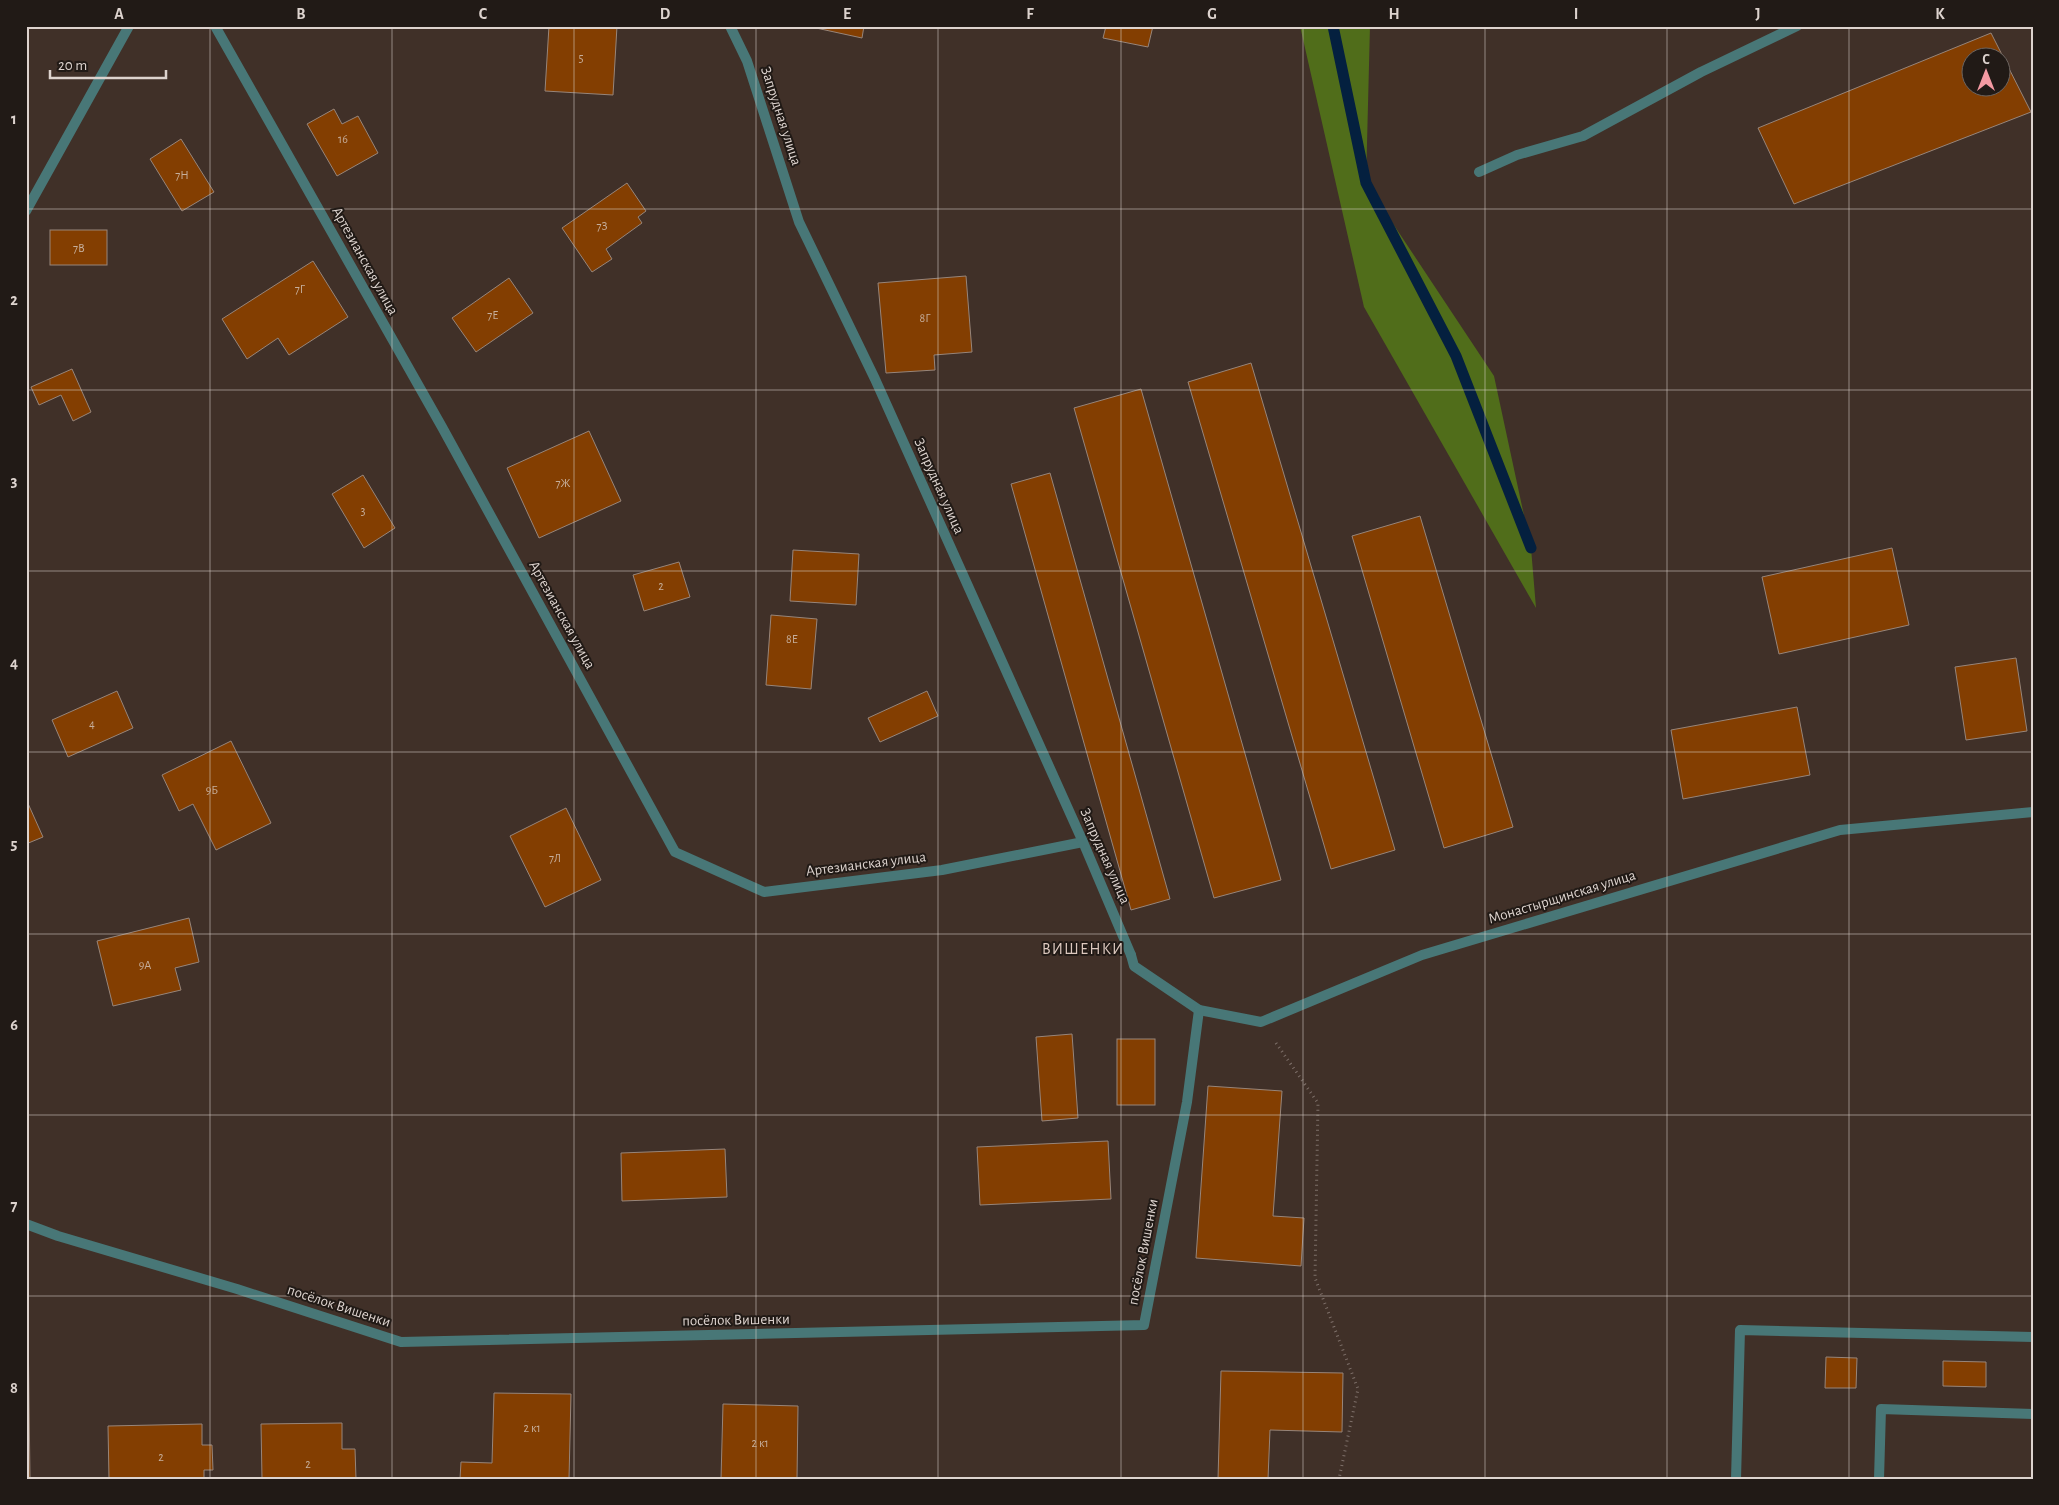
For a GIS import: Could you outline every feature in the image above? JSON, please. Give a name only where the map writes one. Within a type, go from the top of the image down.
[{"type":"street","points":[[26,211],[128,26]]},
{"type":"street","name":"Артезианская улица","points":[[215,26],[442,427],[675,852],[764,892],[942,870],[1083,842]]},
{"type":"street","name":"Запрудная улица","points":[[730,26],[748,61],[799,222],[875,379],[1083,842],[1134,966],[1199,1010]]},
{"type":"street","points":[[1479,172],[1517,155],[1582,136],[1701,72],[1797,26]]},
{"type":"street","name":"Монастырщинская улица","points":[[1261,1022],[1422,955],[1840,830],[2033,812]]},
{"type":"street","points":[[1199,1010],[1261,1022]]},
{"type":"street","name":"посёлок Вишенки","points":[[26,1224],[58,1236],[237,1288],[401,1342],[1144,1326],[1186,1102],[1199,1010]]},
{"type":"street","points":[[1736,1479],[1740,1330],[2033,1337]]},
{"type":"street","points":[[1879,1479],[1881,1409],[2033,1414]]},
{"type":"path","points":[[1261,1022],[1318,1104],[1315,1278],[1358,1389],[1339,1479]]},
{"type":"green space","points":[[1300,26],[1370,26],[1366,183],[1494,376],[1531,548],[1536,608],[1364,307]]},
{"type":"building","points":[[549,26],[617,26],[613,95],[545,91]]},
{"type":"building","points":[[817,26],[864,26],[862,38],[816,28]]},
{"type":"building","points":[[1106,26],[1153,26],[1148,47],[1103,38]]},
{"type":"building","points":[[1991,33],[1999,48],[1962,48],[1962,98],[2012,98],[2012,74],[2031,112],[1794,204],[1758,128]]},
{"type":"building","points":[[334,109],[342,124],[358,116],[378,153],[337,176],[307,124]]},
{"type":"building","points":[[181,139],[214,192],[182,211],[150,159]]},
{"type":"building","points":[[627,183],[646,211],[638,217],[642,223],[606,249],[612,259],[592,272],[562,228]]},
{"type":"building","points":[[50,230],[107,230],[107,265],[50,265]]},
{"type":"building","points":[[313,261],[348,317],[289,355],[278,338],[247,359],[222,319]]},
{"type":"building","points":[[966,276],[972,352],[934,355],[935,370],[886,373],[878,283]]},
{"type":"building","points":[[509,278],[533,313],[476,352],[452,318]]},
{"type":"building","points":[[1251,363],[1395,850],[1331,869],[1188,382]]},
{"type":"building","points":[[72,369],[91,412],[73,421],[61,395],[39,405],[31,387]]},
{"type":"building","points":[[1141,389],[1281,880],[1214,898],[1074,408]]},
{"type":"building","points":[[589,431],[621,501],[539,538],[507,468]]},
{"type":"building","points":[[1050,473],[1170,899],[1131,910],[1011,484]]},
{"type":"building","points":[[363,475],[395,528],[364,548],[332,494]]},
{"type":"building","points":[[1420,516],[1513,827],[1444,848],[1352,536]]},
{"type":"building","points":[[1892,548],[1909,625],[1779,654],[1762,577]]},
{"type":"building","points":[[793,550],[859,554],[856,605],[790,601]]},
{"type":"building","points":[[679,562],[690,597],[644,611],[633,575]]},
{"type":"building","points":[[771,615],[817,619],[811,689],[766,685]]},
{"type":"building","points":[[2016,658],[2027,731],[1966,740],[1955,667]]},
{"type":"building","points":[[117,691],[133,728],[68,757],[52,720]]},
{"type":"building","points":[[927,691],[938,716],[880,742],[868,718]]},
{"type":"building","points":[[1797,707],[1810,775],[1683,799],[1671,730]]},
{"type":"building","points":[[231,741],[271,823],[216,850],[193,804],[179,811],[162,775]]},
{"type":"building","points":[[26,799],[43,837],[26,844]]},
{"type":"building","points":[[566,808],[601,880],[545,907],[510,836]]},
{"type":"building","points":[[189,918],[199,962],[175,968],[181,990],[113,1006],[97,941]]},
{"type":"building","points":[[1072,1034],[1078,1118],[1042,1121],[1036,1037]]},
{"type":"building","points":[[1117,1039],[1155,1039],[1155,1105],[1117,1105]]},
{"type":"building","points":[[1208,1086],[1282,1091],[1273,1216],[1304,1218],[1301,1266],[1196,1258]]},
{"type":"building","points":[[1108,1141],[1111,1199],[980,1205],[977,1147]]},
{"type":"building","points":[[725,1149],[727,1197],[622,1201],[621,1153]]},
{"type":"building","points":[[28,1323],[30,1479],[26,1479],[26,1324]]},
{"type":"building","points":[[1826,1357],[1857,1358],[1856,1388],[1825,1388]]},
{"type":"building","points":[[1943,1361],[1986,1362],[1986,1387],[1943,1386]]},
{"type":"building","points":[[1221,1371],[1343,1373],[1342,1432],[1270,1430],[1268,1479],[1218,1479]]},
{"type":"building","points":[[494,1393],[571,1394],[569,1479],[460,1479],[461,1462],[492,1463]]},
{"type":"building","points":[[723,1404],[798,1406],[797,1479],[721,1479]]},
{"type":"building","points":[[342,1423],[342,1449],[355,1449],[356,1479],[262,1479],[261,1424]]},
{"type":"building","points":[[202,1424],[202,1445],[212,1445],[213,1470],[204,1470],[204,1479],[109,1479],[108,1426]]},
{"type":"waterway","points":[[1333,26],[1366,183],[1456,356],[1531,548]]},
{"type":"district","name":"ВИШЕНКИ","points":[[1083,949]]}]
